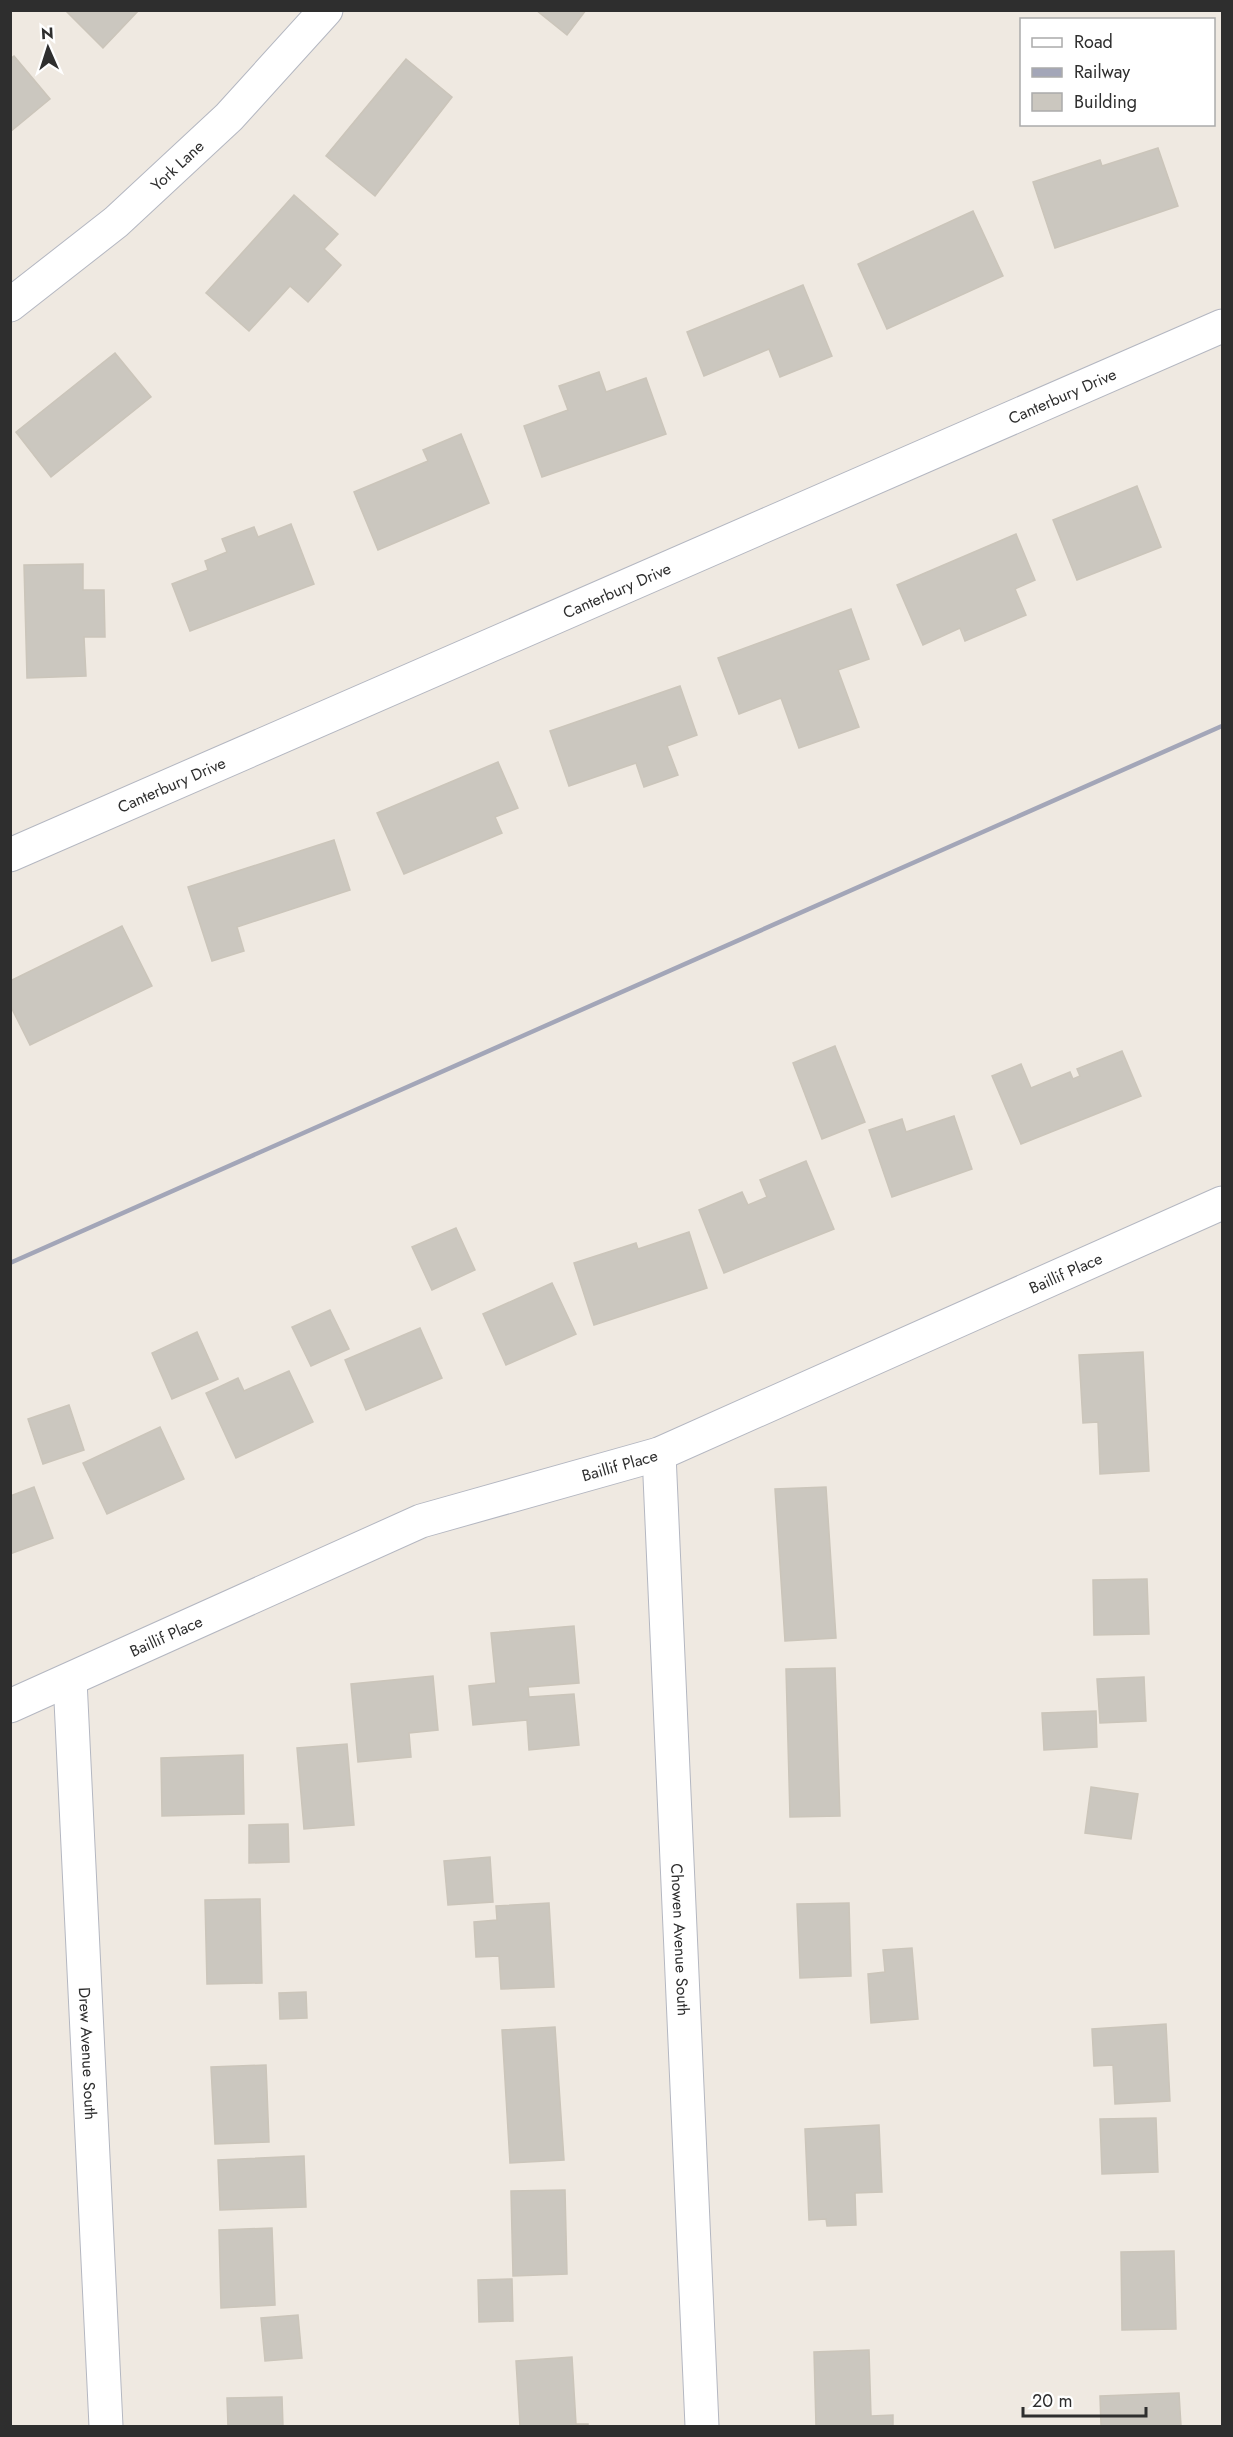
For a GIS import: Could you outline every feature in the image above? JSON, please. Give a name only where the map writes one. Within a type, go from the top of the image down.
[{"type":"street","name":"York Lane","points":[[10,305],[116,222],[229,117],[326,10]]},
{"type":"street","name":"Canterbury Drive","points":[[10,855],[1222,326]]},
{"type":"street","name":"Baillif Place","points":[[10,1706],[421,1521],[659,1454],[1222,1203]]},
{"type":"street","name":"Chowen Avenue South","points":[[659,1454],[702,2427]]},
{"type":"street","name":"Drew Avenue South","points":[[69,1680],[106,2427]]},
{"type":"building","points":[[65,10],[139,10],[103,48]]},
{"type":"building","points":[[536,10],[586,10],[567,35]]},
{"type":"building","points":[[14,56],[50,99],[10,132],[10,59]]},
{"type":"building","points":[[406,59],[452,97],[375,196],[326,156]]},
{"type":"building","points":[[1158,148],[1178,206],[1055,248],[1033,182],[1100,160],[1102,166]]},
{"type":"building","points":[[294,195],[338,234],[324,249],[341,265],[308,302],[290,286],[249,331],[206,293]]},
{"type":"building","points":[[973,211],[1003,276],[887,329],[858,264]]},
{"type":"building","points":[[803,285],[832,356],[780,377],[769,349],[704,376],[687,332]]},
{"type":"building","points":[[115,353],[151,397],[51,477],[16,432]]},
{"type":"building","points":[[599,372],[606,392],[646,378],[666,434],[542,477],[524,426],[568,410],[559,386]]},
{"type":"building","points":[[461,434],[489,503],[378,550],[354,492],[428,461],[423,450]]},
{"type":"building","points":[[1137,486],[1161,547],[1077,580],[1053,520]]},
{"type":"building","points":[[291,524],[314,584],[190,631],[172,584],[208,570],[205,561],[227,552],[222,539],[254,527],[258,537]]},
{"type":"building","points":[[1016,534],[1035,580],[1015,589],[1026,615],[965,641],[960,628],[923,645],[897,585]]},
{"type":"building","points":[[83,564],[83,590],[104,590],[105,637],[84,637],[86,676],[27,678],[24,565]]},
{"type":"building","points":[[851,609],[869,659],[838,670],[859,727],[799,748],[781,698],[739,714],[718,658]]},
{"type":"building","points":[[680,686],[697,735],[667,746],[678,775],[644,787],[636,763],[569,786],[550,731]]},
{"type":"building","points":[[498,762],[518,808],[495,817],[502,833],[404,874],[377,813]]},
{"type":"building","points":[[334,840],[350,890],[237,927],[244,951],[212,961],[188,887]]},
{"type":"building","points":[[122,926],[152,986],[30,1045],[10,1005],[10,981]]},
{"type":"building","points":[[835,1046],[865,1122],[822,1139],[793,1063]]},
{"type":"building","points":[[1122,1051],[1141,1096],[1021,1144],[992,1076],[1021,1064],[1031,1088],[1070,1072],[1073,1079],[1080,1076],[1077,1069]]},
{"type":"building","points":[[954,1116],[972,1169],[892,1197],[869,1130],[902,1119],[906,1132]]},
{"type":"building","points":[[806,1161],[834,1229],[724,1273],[699,1210],[742,1192],[748,1205],[767,1197],[760,1180]]},
{"type":"building","points":[[456,1228],[475,1270],[432,1290],[412,1247]]},
{"type":"building","points":[[689,1232],[707,1288],[594,1325],[574,1263],[636,1243],[638,1249]]},
{"type":"building","points":[[552,1283],[576,1334],[506,1365],[483,1314]]},
{"type":"building","points":[[330,1310],[349,1349],[311,1366],[292,1327]]},
{"type":"building","points":[[420,1328],[442,1378],[366,1410],[345,1360]]},
{"type":"building","points":[[197,1332],[218,1379],[172,1399],[152,1353]]},
{"type":"building","points":[[1143,1352],[1149,1471],[1100,1474],[1098,1422],[1083,1423],[1079,1355]]},
{"type":"building","points":[[289,1371],[313,1422],[236,1458],[206,1393],[238,1378],[244,1391]]},
{"type":"building","points":[[69,1405],[84,1450],[43,1464],[28,1419]]},
{"type":"building","points":[[160,1427],[184,1479],[107,1514],[83,1463]]},
{"type":"building","points":[[34,1487],[53,1538],[10,1554],[10,1496]]},
{"type":"building","points":[[826,1487],[836,1638],[785,1641],[775,1489]]},
{"type":"building","points":[[1147,1579],[1149,1634],[1094,1635],[1093,1580]]},
{"type":"building","points":[[574,1626],[579,1683],[528,1687],[529,1697],[574,1694],[579,1745],[529,1750],[527,1720],[473,1725],[469,1686],[496,1683],[491,1633]]},
{"type":"building","points":[[835,1668],[840,1816],[790,1817],[786,1669]]},
{"type":"building","points":[[433,1676],[438,1730],[409,1733],[411,1757],[358,1762],[351,1684]]},
{"type":"building","points":[[1144,1677],[1146,1721],[1100,1723],[1097,1679]]},
{"type":"building","points":[[1096,1711],[1097,1747],[1044,1750],[1042,1713]]},
{"type":"building","points":[[347,1744],[354,1825],[304,1829],[297,1748]]},
{"type":"building","points":[[243,1755],[244,1814],[162,1816],[161,1758]]},
{"type":"building","points":[[1091,1787],[1138,1794],[1131,1839],[1085,1833]]},
{"type":"building","points":[[288,1824],[289,1862],[249,1863],[249,1825]]},
{"type":"building","points":[[490,1857],[493,1902],[448,1905],[444,1861]]},
{"type":"building","points":[[260,1899],[262,1983],[207,1984],[205,1900]]},
{"type":"building","points":[[549,1903],[554,1987],[501,1989],[499,1956],[476,1957],[474,1922],[497,1920],[496,1906]]},
{"type":"building","points":[[849,1903],[851,1976],[800,1978],[797,1904]]},
{"type":"building","points":[[912,1948],[918,2019],[871,2023],[868,1974],[885,1972],[883,1950]]},
{"type":"building","points":[[306,1992],[307,2018],[280,2019],[279,1993]]},
{"type":"building","points":[[1166,2024],[1170,2101],[1115,2104],[1113,2065],[1094,2066],[1092,2029]]},
{"type":"building","points":[[555,2027],[564,2160],[510,2163],[502,2030]]},
{"type":"building","points":[[266,2065],[269,2142],[215,2144],[211,2067]]},
{"type":"building","points":[[1156,2118],[1158,2172],[1102,2174],[1100,2119]]},
{"type":"building","points":[[879,2125],[882,2192],[855,2193],[856,2225],[827,2226],[826,2219],[809,2220],[805,2129]]},
{"type":"building","points":[[304,2156],[306,2207],[220,2210],[218,2160]]},
{"type":"building","points":[[565,2190],[567,2274],[513,2276],[511,2191]]},
{"type":"building","points":[[272,2228],[275,2305],[221,2308],[219,2230]]},
{"type":"building","points":[[1174,2251],[1176,2329],[1122,2330],[1121,2252]]},
{"type":"building","points":[[512,2279],[513,2321],[479,2322],[478,2280]]},
{"type":"building","points":[[298,2315],[302,2358],[265,2361],[261,2318]]},
{"type":"building","points":[[869,2350],[871,2416],[893,2415],[893,2426],[816,2426],[814,2352]]},
{"type":"building","points":[[572,2357],[576,2424],[588,2424],[588,2426],[520,2426],[516,2361]]},
{"type":"building","points":[[1179,2393],[1181,2426],[1101,2426],[1100,2396]]},
{"type":"building","points":[[282,2397],[283,2426],[228,2426],[227,2398]]},
{"type":"railway","points":[[10,1263],[1222,726]]}]
